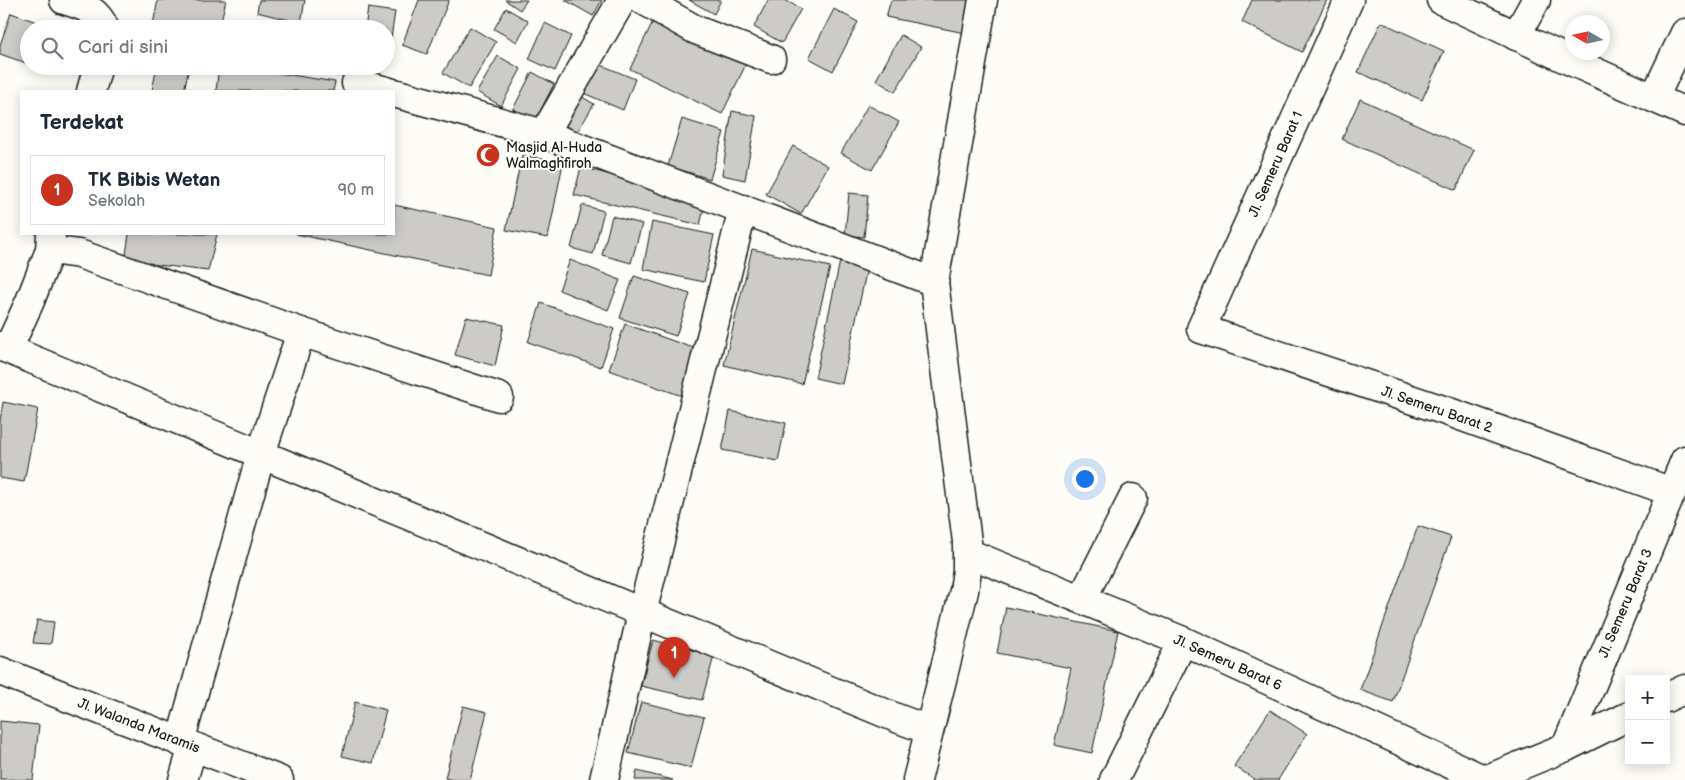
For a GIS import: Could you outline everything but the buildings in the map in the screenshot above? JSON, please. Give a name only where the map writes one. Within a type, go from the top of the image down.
[{"type":"street","points":[[64,0],[88,8],[100,20]]},
{"type":"street","points":[[544,134],[622,0]]},
{"type":"street","points":[[643,0],[696,30],[771,59]]},
{"type":"street","points":[[917,780],[964,591],[967,570],[968,553],[934,282],[983,0]]},
{"type":"street","name":"Jl. Semeru Barat 1","points":[[1201,329],[1349,0]]},
{"type":"street","points":[[1441,0],[1685,112]]},
{"type":"street","points":[[1516,36],[1536,0]]},
{"type":"street","points":[[1654,98],[1685,33]]},
{"type":"street","points":[[91,90],[95,75]]},
{"type":"street","points":[[356,83],[383,90]]},
{"type":"street","points":[[395,93],[544,134],[934,282]]},
{"type":"street","points":[[604,780],[642,612],[743,209]]},
{"type":"street","points":[[499,398],[302,332],[79,254],[51,242],[30,301],[4,348],[929,730]]},
{"type":"street","name":"Jl. Semeru Barat 2","points":[[1201,329],[1450,412],[1672,492]]},
{"type":"street","points":[[183,780],[186,744],[261,454],[302,332]]},
{"type":"street","name":"Jl. Semeru Barat 3","points":[[1566,747],[1685,460]]},
{"type":"street","points":[[1082,599],[1133,498]]},
{"type":"street","name":"Jl. Semeru Barat 6","points":[[968,553],[1183,641],[1485,780]]},
{"type":"street","points":[[1114,780],[1183,641]]},
{"type":"street","name":"Jl. Walanda Maramis","points":[[0,671],[279,780]]},
{"type":"street","points":[[1670,696],[1685,690]]},
{"type":"street","points":[[1485,780],[1566,747],[1625,718]]},
{"type":"place","name":"Masjid Al-Huda Walmaghfiroh","points":[[488,155]]},
{"type":"place","name":"TK Bibis Wetan","points":[[674,678]]}]
